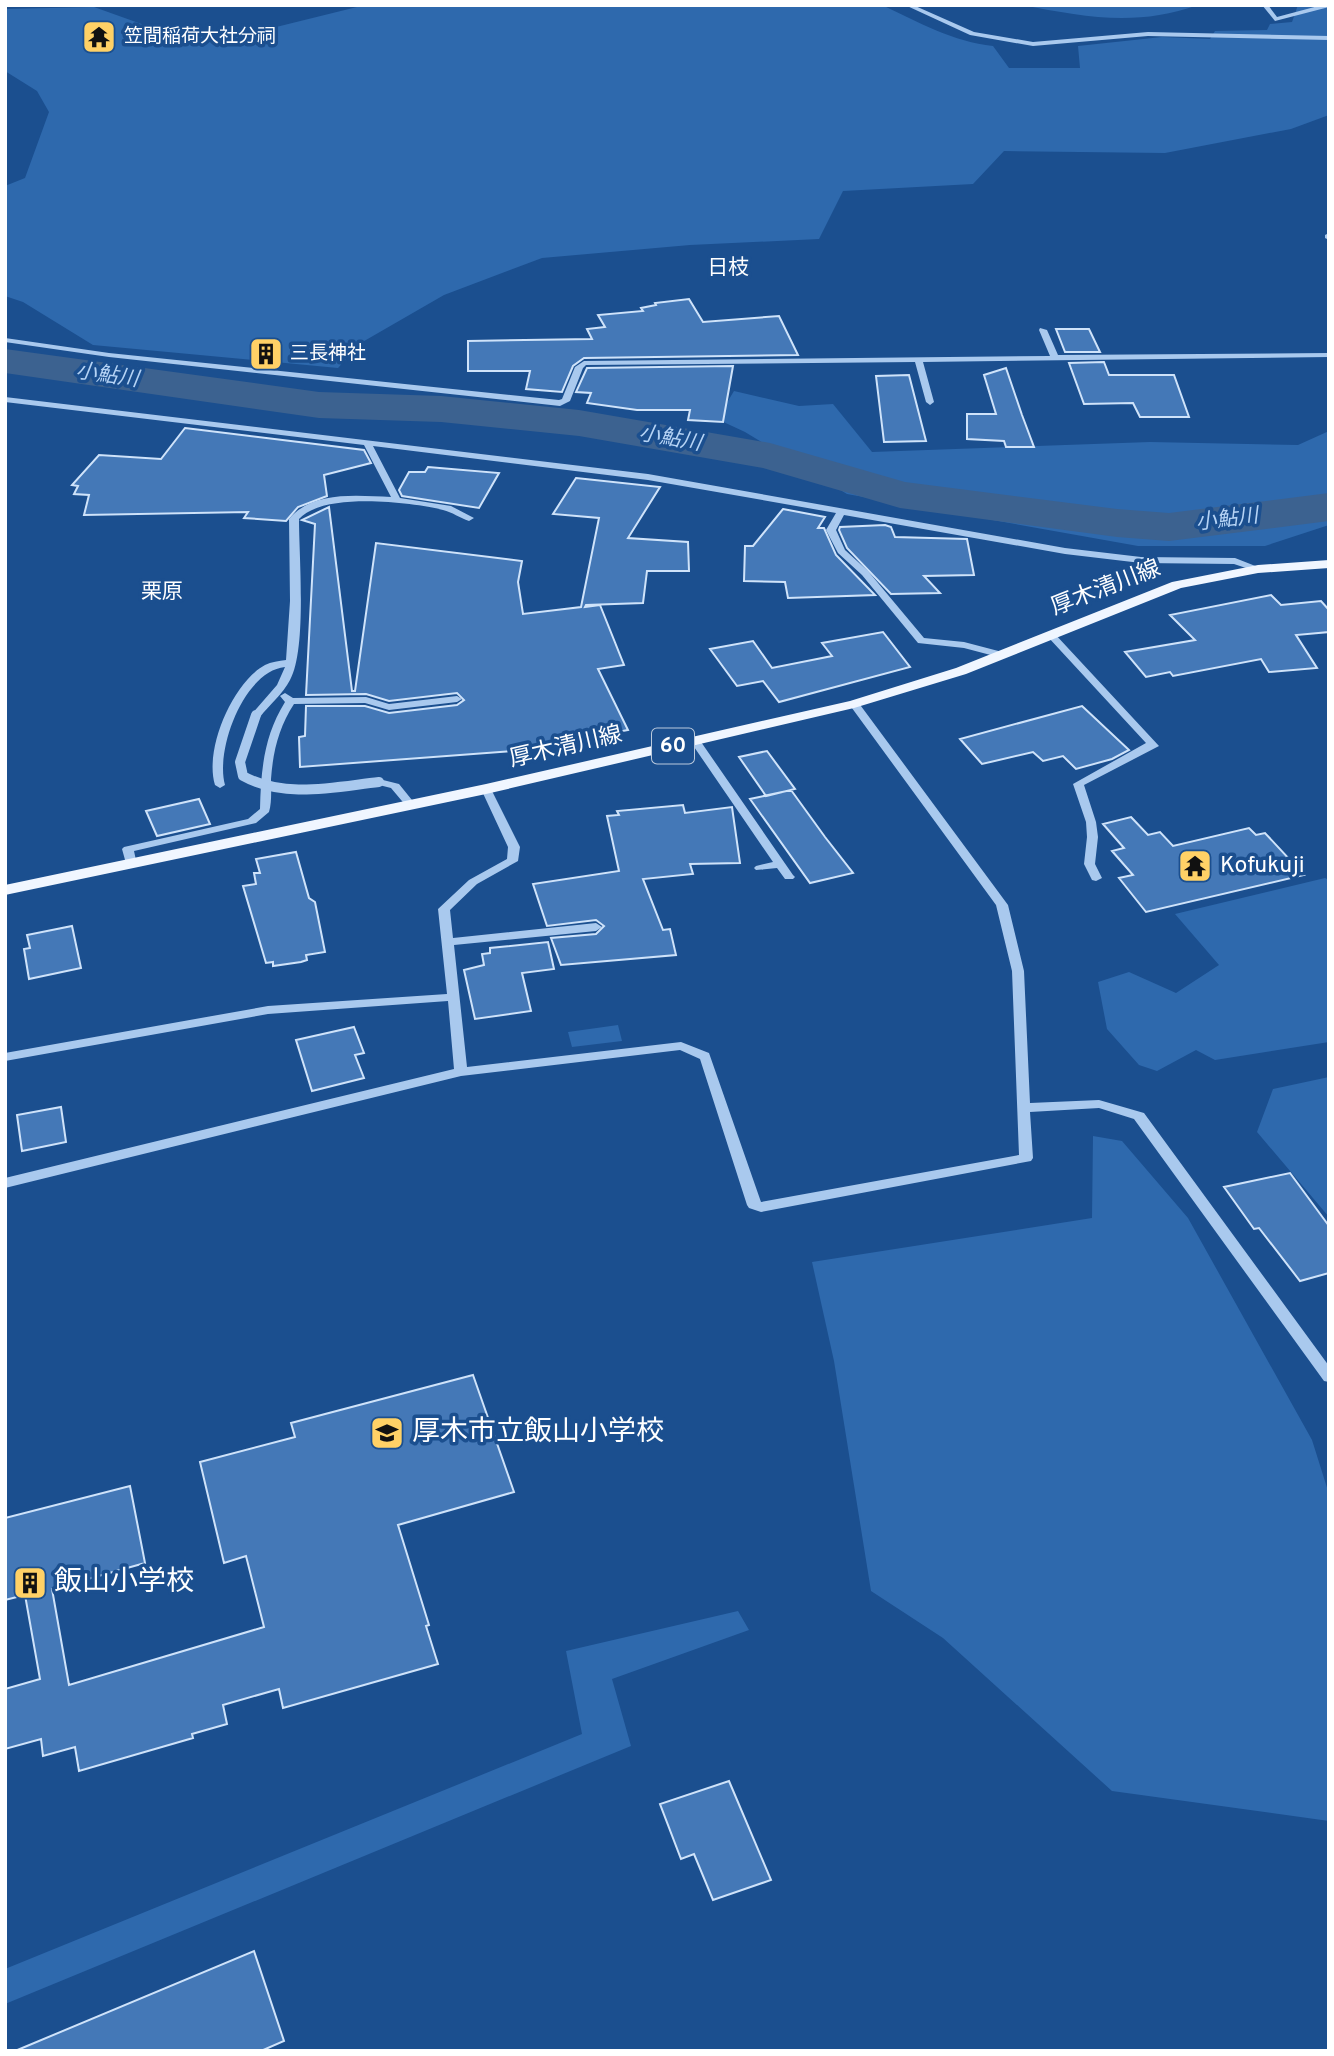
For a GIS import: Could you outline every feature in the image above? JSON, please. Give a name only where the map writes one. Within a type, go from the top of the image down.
[{"type":"main road","name":"厚木清川線","points":[[5,890],[486,789],[854,704],[961,671],[1177,585],[1258,569],[1329,564]]},
{"type":"street","points":[[908,5],[972,34],[1033,44],[1148,34],[1329,38]]},
{"type":"street","points":[[1265,5],[1275,19],[1329,5]]},
{"type":"street","points":[[1280,19],[1287,38]]},
{"type":"street","points":[[1043,330],[1055,358]]},
{"type":"street","points":[[5,340],[109,355],[560,403],[566,401],[579,367],[584,363],[1329,355]]},
{"type":"street","points":[[918,359],[930,402]]},
{"type":"street","points":[[5,399],[648,477],[1065,551],[1141,559],[1235,561],[1258,569]]},
{"type":"street","points":[[367,443],[397,500]]},
{"type":"street","points":[[411,805],[395,786],[379,782],[265,787],[243,776],[240,762],[256,715],[270,696],[279,691],[288,674],[294,519],[299,511],[314,504],[335,500],[397,500],[448,508],[469,518]]},
{"type":"street","points":[[842,511],[831,530],[841,551],[865,573],[921,641],[964,645],[1002,655]]},
{"type":"street","points":[[1051,635],[1153,745],[1078,784],[1080,798],[1091,822],[1087,860],[1096,878]]},
{"type":"street","points":[[220,785],[215,777],[218,747],[250,684],[268,667],[290,663]]},
{"type":"street","points":[[279,691],[291,701],[366,700],[389,707],[457,699]]},
{"type":"street","points":[[131,865],[128,849],[252,821],[265,810],[265,758],[279,717],[291,701]]},
{"type":"street","points":[[426,703],[430,717]]},
{"type":"street","points":[[5,1183],[461,1072],[681,1046],[705,1056],[754,1205],[761,1207],[1026,1158],[1018,971],[1002,905],[854,704]]},
{"type":"street","points":[[695,741],[789,877]]},
{"type":"street","points":[[461,1072],[444,909],[473,882],[512,860],[514,847],[486,789]]},
{"type":"street","points":[[760,868],[780,864]]},
{"type":"street","points":[[447,942],[596,928]]},
{"type":"street","points":[[5,1057],[268,1010],[453,997]]},
{"type":"street","points":[[1024,1108],[1099,1104],[1139,1116],[1329,1377]]},
{"type":"shaded area","points":[[365,5],[882,5],[950,36],[993,46],[1009,68],[1080,68],[1078,46],[1162,37],[1210,39],[1215,31],[1267,30],[1270,24],[1292,22],[1298,5],[1329,5],[1329,115],[1291,129],[1165,153],[1004,151],[973,184],[843,191],[819,239],[690,245],[542,258],[444,295],[359,344],[338,368],[93,345],[23,302],[5,296],[5,186],[25,178],[49,112],[37,91],[5,71],[5,9],[94,7],[175,36],[236,37]]},
{"type":"shaded area","points":[[1022,5],[1198,5],[1153,16],[1110,18]]},
{"type":"shaded area","points":[[734,391],[799,406],[833,404],[872,452],[1150,442],[1298,445],[1329,431],[1329,525],[1265,546],[1138,546],[847,494],[745,432],[717,419]]},
{"type":"shaded area","points":[[1325,878],[1329,880],[1329,1042],[1215,1060],[1196,1050],[1157,1071],[1139,1065],[1107,1029],[1098,982],[1129,972],[1176,993],[1219,965],[1175,914]]},
{"type":"shaded area","points":[[618,1025],[622,1041],[572,1047],[568,1032]]},
{"type":"shaded area","points":[[1329,1077],[1329,1217],[1257,1132],[1273,1089]]},
{"type":"shaded area","points":[[1093,1136],[1122,1141],[1188,1218],[1312,1440],[1329,1494],[1329,1821],[1112,1791],[943,1638],[871,1591],[834,1361],[812,1262],[1092,1218]]},
{"type":"shaded area","points":[[738,1611],[749,1630],[612,1679],[631,1746],[5,2004],[5,1969],[582,1734],[566,1651]]},
{"type":"building","points":[[689,299],[703,322],[779,316],[798,355],[584,358],[573,366],[562,392],[526,389],[530,371],[468,371],[468,341],[592,339],[587,329],[605,327],[598,315],[643,311],[641,308],[656,305],[655,303]]},
{"type":"building","points":[[1056,329],[1089,329],[1100,352],[1065,352]]},
{"type":"building","points":[[1104,362],[1109,375],[1174,375],[1189,417],[1140,417],[1133,403],[1084,404],[1069,363]]},
{"type":"building","points":[[733,366],[723,422],[688,420],[690,410],[637,410],[587,403],[591,393],[576,392],[587,368]]},
{"type":"building","points":[[1006,368],[1034,447],[1006,447],[1004,441],[967,439],[967,414],[996,414],[984,375]]},
{"type":"building","points":[[909,375],[926,441],[884,442],[876,376]]},
{"type":"building","points":[[185,428],[364,450],[371,463],[324,475],[327,496],[298,507],[286,521],[244,518],[248,512],[84,515],[89,495],[74,494],[78,486],[72,485],[99,455],[161,459]]},
{"type":"building","points":[[428,467],[499,473],[479,508],[402,496],[399,490],[409,472],[425,472]]},
{"type":"building","points":[[576,478],[660,487],[628,538],[688,542],[689,571],[647,571],[643,603],[586,605],[585,607],[600,605],[624,665],[598,669],[628,730],[513,751],[300,767],[299,737],[305,736],[306,706],[365,706],[389,713],[457,705],[464,700],[457,693],[389,701],[366,694],[306,695],[315,524],[302,520],[329,507],[352,691],[355,691],[376,543],[522,561],[518,582],[523,614],[581,607],[599,518],[553,514]]},
{"type":"building","points":[[783,509],[825,517],[818,528],[824,528],[836,555],[875,595],[788,598],[785,582],[744,581],[745,546],[753,546]]},
{"type":"building","points":[[840,527],[891,527],[895,537],[967,539],[974,575],[924,576],[940,593],[891,594],[847,548],[839,530]]},
{"type":"building","points":[[1271,595],[1281,605],[1321,601],[1329,610],[1329,632],[1296,635],[1317,668],[1269,672],[1261,659],[1173,676],[1170,672],[1146,677],[1125,652],[1195,640],[1170,615]]},
{"type":"building","points":[[883,632],[910,667],[779,702],[763,681],[737,686],[710,649],[753,641],[772,668],[832,656],[822,643]]},
{"type":"building","points":[[1082,706],[1129,750],[1112,759],[1076,769],[1063,756],[1043,761],[1033,752],[982,764],[960,739]]},
{"type":"building","points":[[767,751],[795,789],[766,796],[739,757]]},
{"type":"building","points":[[791,790],[853,873],[810,883],[750,799]]},
{"type":"building","points":[[199,799],[210,824],[157,836],[146,811]]},
{"type":"building","points":[[683,805],[685,813],[732,807],[740,863],[690,864],[693,874],[643,879],[663,930],[670,929],[676,955],[561,965],[551,938],[596,934],[604,926],[596,920],[547,926],[533,884],[619,871],[607,816],[619,815],[617,811]]},
{"type":"building","points":[[1131,817],[1148,835],[1160,832],[1173,846],[1249,828],[1256,835],[1265,833],[1304,875],[1146,912],[1119,878],[1133,875],[1112,851],[1124,848],[1103,824]]},
{"type":"building","points":[[296,852],[309,898],[315,902],[325,952],[306,955],[307,960],[301,962],[273,966],[273,962],[266,963],[243,886],[256,884],[254,873],[260,873],[256,859]]},
{"type":"building","points":[[72,926],[81,968],[29,979],[24,949],[30,948],[27,935]]},
{"type":"building","points":[[548,942],[554,969],[522,973],[531,1011],[475,1019],[464,970],[484,965],[482,954],[490,953],[490,948]]},
{"type":"building","points":[[354,1027],[364,1053],[355,1055],[364,1078],[312,1091],[296,1040]]},
{"type":"building","points":[[61,1107],[66,1142],[22,1151],[17,1115]]},
{"type":"building","points":[[1290,1173],[1329,1226],[1329,1273],[1300,1281],[1259,1228],[1254,1229],[1224,1187]]},
{"type":"building","points":[[473,1375],[514,1492],[398,1525],[429,1625],[426,1626],[438,1664],[283,1708],[279,1689],[223,1705],[227,1724],[192,1734],[193,1738],[79,1771],[75,1747],[43,1756],[41,1739],[5,1749],[5,1689],[40,1679],[25,1595],[5,1600],[5,1518],[130,1486],[145,1563],[52,1589],[69,1685],[264,1627],[246,1556],[224,1563],[200,1462],[295,1437],[291,1423]]},
{"type":"building","points":[[729,1781],[771,1880],[713,1900],[694,1854],[681,1859],[660,1804]]},
{"type":"building","points":[[254,1951],[284,2041],[261,2051],[15,2051]]},
{"type":"waterway","name":"小鮎川","points":[[5,361],[319,405],[441,409],[579,423],[770,456],[900,495],[1117,523],[1169,527],[1329,507]]},
{"type":"place","name":"笠間稲荷大社分祠","points":[[99,37]]},
{"type":"place","name":"三長神社","points":[[266,354]]},
{"type":"place","name":"Kofukuji","points":[[1195,866]]},
{"type":"place","name":"厚木市立飯山小学校","points":[[387,1433]]},
{"type":"place","name":"飯山小学校","points":[[30,1583]]},
{"type":"district","name":"日枝","points":[[728,268]]},
{"type":"district","name":"栗原","points":[[162,592]]}]
